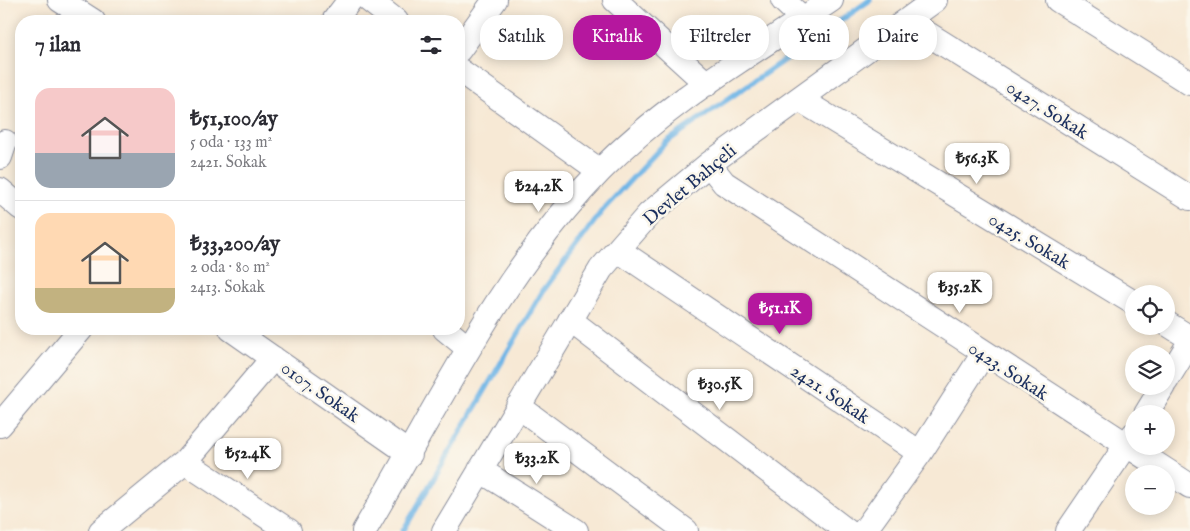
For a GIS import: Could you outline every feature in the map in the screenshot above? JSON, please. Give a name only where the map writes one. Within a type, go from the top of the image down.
[{"type":"street","points":[[60,0],[84,15]]},
{"type":"street","points":[[339,15],[350,0]]},
{"type":"street","points":[[369,0],[388,15]]},
{"type":"street","points":[[465,42],[495,0]]},
{"type":"street","points":[[615,0],[707,84]]},
{"type":"street","points":[[783,0],[799,15]]},
{"type":"street","points":[[809,15],[831,0]]},
{"type":"street","name":"Devlet Bahçeli","points":[[914,15],[935,0]]},
{"type":"street","points":[[1058,0],[1190,83]]},
{"type":"street","points":[[364,531],[410,454],[468,348],[537,245],[600,171],[657,118],[779,35]]},
{"type":"street","name":"0427. Sokak","points":[[937,39],[1190,198]]},
{"type":"street","name":"Devlet Bahçeli","points":[[444,531],[601,268],[649,214],[709,164],[859,55]]},
{"type":"street","points":[[465,74],[600,171]]},
{"type":"street","name":"0425. Sokak","points":[[799,99],[1125,298]]},
{"type":"street","name":"0423. Sokak","points":[[709,164],[724,184],[984,353],[1125,437]]},
{"type":"street","points":[[0,190],[15,203]]},
{"type":"street","name":"2421. Sokak","points":[[618,250],[920,452]]},
{"type":"street","points":[[570,320],[846,531]]},
{"type":"street","points":[[1175,329],[1190,338]]},
{"type":"street","points":[[0,425],[76,335]]},
{"type":"street","name":"0107. Sokak","points":[[240,335],[410,454]]},
{"type":"street","points":[[452,335],[468,348]]},
{"type":"street","points":[[1175,366],[1190,342]]},
{"type":"street","points":[[864,531],[920,452],[984,353]]},
{"type":"street","points":[[106,530],[185,462],[273,358]]},
{"type":"street","points":[[518,406],[686,531]]},
{"type":"street","points":[[1068,531],[1125,447]]},
{"type":"street","name":"0423. Sokak","points":[[1150,455],[1190,486]]},
{"type":"street","points":[[185,462],[289,531]]},
{"type":"street","points":[[480,470],[576,531]]},
{"type":"waterway","points":[[403,531],[543,291],[602,211],[665,143],[870,0]]}]
